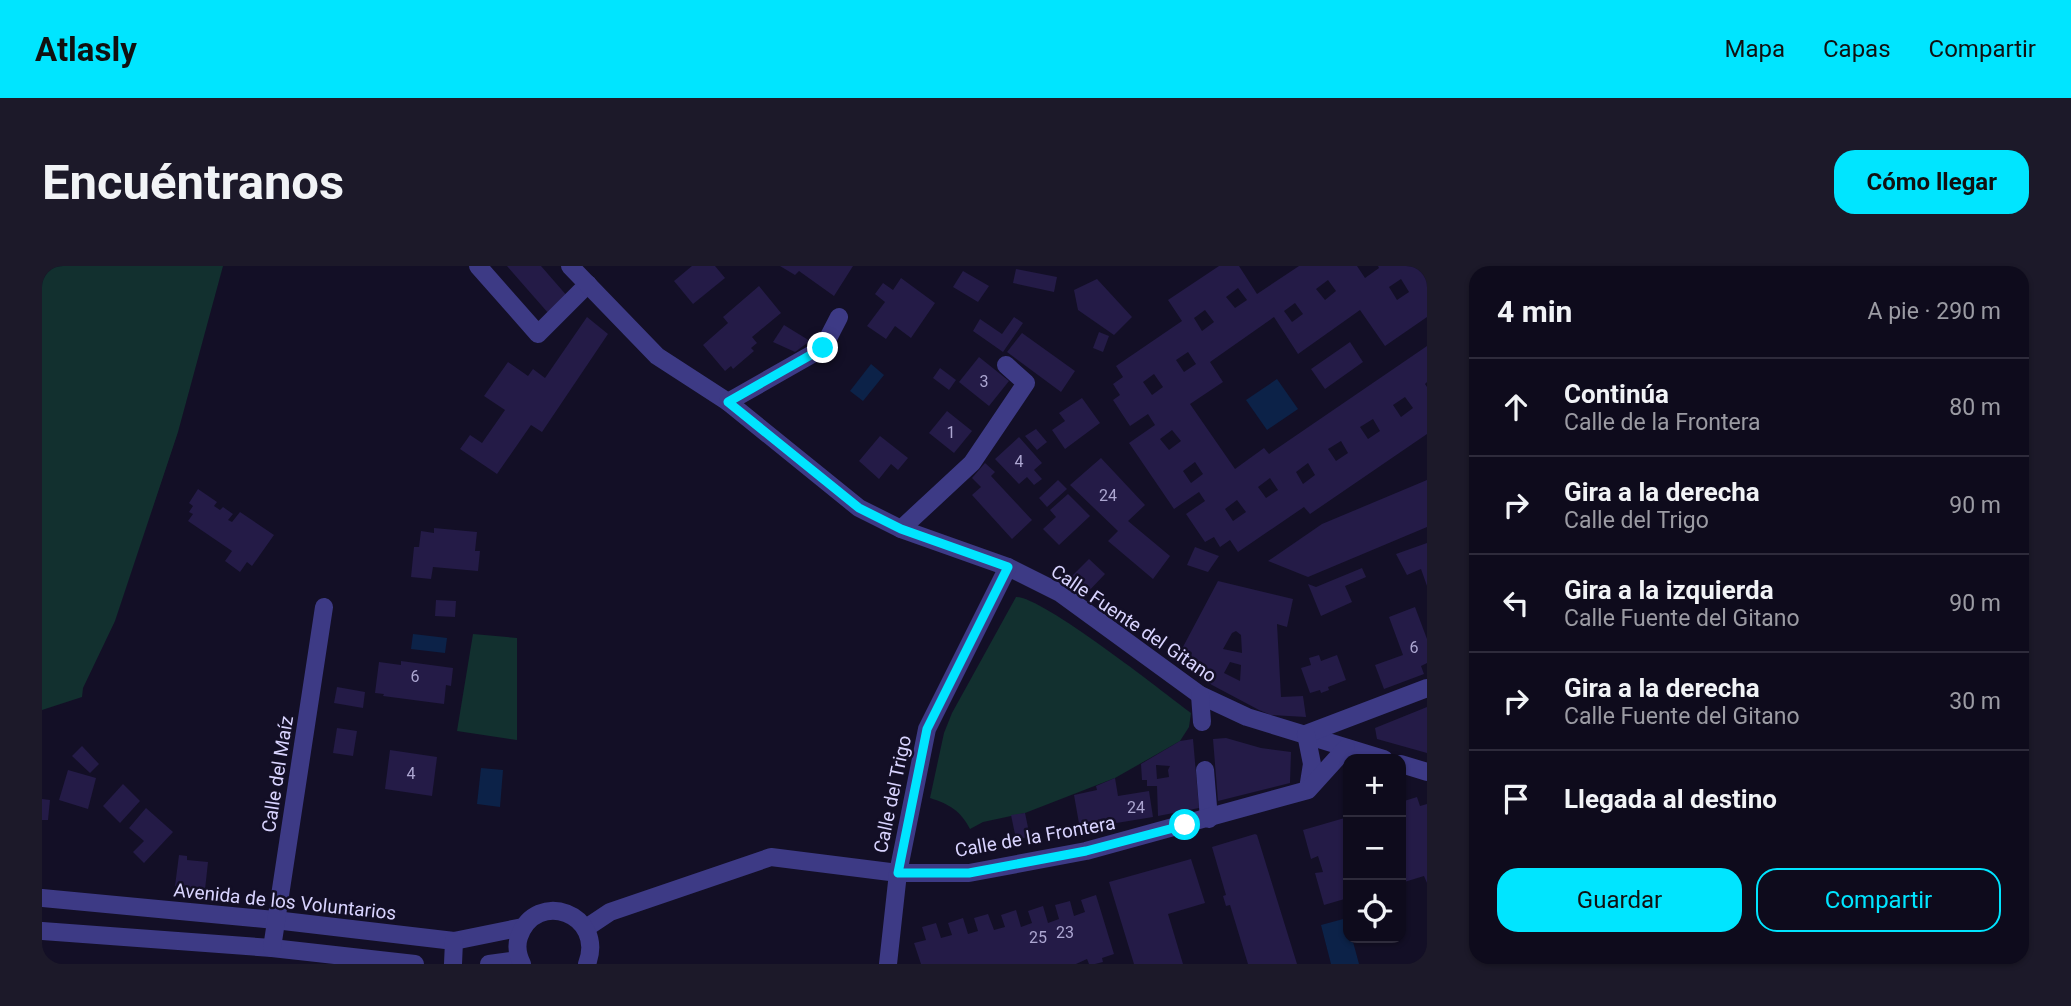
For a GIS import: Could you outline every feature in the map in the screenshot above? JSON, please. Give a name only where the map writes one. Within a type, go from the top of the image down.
[{"type":"street","points":[[478,266],[538,334],[588,284]]},
{"type":"street","name":"Calle Fuente del Gitano","points":[[570,266],[657,356],[728,402],[859,508],[901,529],[1008,567],[1060,593],[1200,695],[1247,718],[1306,734]]},
{"type":"street","points":[[728,402],[823,348],[839,317]]},
{"type":"street","points":[[901,529],[972,464],[1026,383],[1006,365]]},
{"type":"street","name":"Calle del Trigo","points":[[888,964],[898,873],[927,729],[1008,567]]},
{"type":"street","name":"Calle del Maíz","points":[[272,948],[324,607]]},
{"type":"street","points":[[1306,734],[1427,688]]},
{"type":"street","points":[[1200,695],[1202,722]]},
{"type":"street","points":[[1306,734],[1367,754]]},
{"type":"street","points":[[1306,734],[1312,764],[1308,790]]},
{"type":"street","points":[[1308,790],[1346,748]]},
{"type":"street","points":[[1406,766],[1427,772]]},
{"type":"street","points":[[1205,769],[1209,819]]},
{"type":"street","name":"Calle de la Frontera","points":[[586,928],[610,912],[771,857],[898,873],[969,873],[1086,851],[1308,790]]},
{"type":"street","name":"Avenida de los Voluntarios","points":[[42,898],[275,920],[454,941],[523,927],[536,915],[554,910],[572,915],[586,928]]},
{"type":"street","points":[[489,964],[521,962],[517,944],[523,927]]},
{"type":"street","points":[[586,928],[591,940],[591,954],[587,964]]},
{"type":"street","points":[[42,930],[272,948],[415,964]]},
{"type":"street","points":[[453,964],[454,941]]},
{"type":"green space","points":[[42,266],[223,266],[178,432],[115,621],[83,688],[82,697],[42,710]]},
{"type":"green space","points":[[1016,597],[1050,612],[1130,667],[1191,713],[1189,727],[1180,741],[1115,778],[1025,813],[983,822],[970,829],[954,809],[930,798],[944,733],[952,713]]},
{"type":"green space","points":[[473,634],[517,638],[517,740],[457,731]]},
{"type":"water","points":[[871,364],[884,375],[863,401],[850,391]]},
{"type":"water","points":[[1277,379],[1298,409],[1267,430],[1246,400]]},
{"type":"water","points":[[413,634],[447,638],[445,653],[411,649]]},
{"type":"water","points":[[481,768],[503,770],[500,807],[477,804]]},
{"type":"water","points":[[1343,919],[1343,943],[1353,943],[1359,964],[1331,964],[1321,925]]},
{"type":"building","points":[[507,266],[541,266],[568,297],[549,314]]},
{"type":"building","points":[[692,266],[715,266],[725,278],[693,304],[674,281]]},
{"type":"building","points":[[780,266],[853,266],[834,296],[799,271],[795,275]]},
{"type":"building","points":[[1219,266],[1239,266],[1257,294],[1299,266],[1357,266],[1365,278],[1379,268],[1378,266],[1421,266],[1427,275],[1427,317],[1385,346],[1360,310],[1298,354],[1274,317],[1210,362],[1223,382],[1190,404],[1235,469],[1264,448],[1269,454],[1427,346],[1427,434],[1310,514],[1304,507],[1238,552],[1230,540],[1220,547],[1214,537],[1205,542],[1186,514],[1205,501],[1199,492],[1174,509],[1129,443],[1155,425],[1148,414],[1130,426],[1113,400],[1120,395],[1113,384],[1123,377],[1116,366],[1182,321],[1168,300]],"holes":[[[1401,279],[1409,292],[1397,300],[1389,287]],[[1328,280],[1336,291],[1325,300],[1316,289]],[[1238,288],[1247,300],[1235,308],[1226,297]],[[1295,303],[1303,314],[1292,322],[1284,311]],[[1205,310],[1214,322],[1202,331],[1194,318]],[[1188,352],[1196,364],[1184,372],[1176,360]],[[1154,374],[1163,387],[1152,395],[1143,382]],[[1405,397],[1413,408],[1401,417],[1393,405]],[[1373,419],[1380,431],[1368,439],[1360,427]],[[1172,430],[1181,441],[1169,450],[1160,439]],[[1341,441],[1348,453],[1336,461],[1328,449]],[[1195,462],[1203,474],[1191,483],[1183,471]],[[1308,463],[1315,475],[1303,484],[1296,472]],[[1270,478],[1278,490],[1266,498],[1258,487]],[[1237,500],[1246,512],[1233,521],[1225,509]]]},
{"type":"building","points":[[1016,269],[1057,277],[1054,292],[1013,283]]},
{"type":"building","points":[[963,271],[989,286],[978,302],[953,287]]},
{"type":"building","points":[[901,278],[935,303],[911,338],[895,326],[886,339],[867,326],[885,302],[875,294],[883,283],[893,290]]},
{"type":"building","points":[[1097,279],[1132,317],[1114,335],[1078,310],[1074,290]]},
{"type":"building","points":[[759,286],[781,313],[752,337],[757,343],[751,348],[754,351],[733,369],[731,366],[725,371],[703,345],[728,323],[723,317]]},
{"type":"building","points":[[587,317],[608,334],[542,432],[531,425],[497,474],[460,449],[470,435],[482,443],[505,410],[484,396],[508,362],[528,376],[533,369],[545,378]]},
{"type":"building","points":[[1014,317],[1023,323],[1003,352],[973,331],[980,319],[1002,334]]},
{"type":"building","points":[[784,325],[810,341],[795,352],[773,342]]},
{"type":"building","points":[[1099,332],[1109,336],[1103,352],[1093,348]]},
{"type":"building","points":[[1022,333],[1075,371],[1061,392],[1007,352]]},
{"type":"building","points":[[1350,342],[1363,362],[1325,389],[1311,369]]},
{"type":"building","points":[[979,357],[1009,381],[989,406],[959,382]]},
{"type":"building","points":[[940,368],[956,380],[949,390],[933,378]]},
{"type":"building","points":[[1082,398],[1100,423],[1065,449],[1052,430],[1065,421],[1059,413]]},
{"type":"building","points":[[947,411],[972,431],[954,453],[929,433]]},
{"type":"building","points":[[1036,429],[1047,442],[1037,450],[1025,436]]},
{"type":"building","points":[[880,436],[908,458],[898,470],[891,464],[879,479],[859,461]]},
{"type":"building","points":[[1019,437],[1042,463],[1034,470],[1042,479],[1034,485],[1027,477],[1019,484],[995,459]]},
{"type":"building","points":[[1101,458],[1145,505],[1128,521],[1170,556],[1153,579],[1108,541],[1118,531],[1070,485]]},
{"type":"building","points":[[985,463],[995,472],[991,476],[1032,520],[1012,539],[972,495],[981,487],[972,478]]},
{"type":"building","points":[[1058,480],[1067,489],[1047,507],[1039,498]]},
{"type":"building","points":[[1427,480],[1427,527],[1308,577],[1268,561],[1322,524]]},
{"type":"building","points":[[198,489],[217,502],[214,506],[220,510],[223,507],[233,514],[228,520],[232,522],[240,512],[274,535],[252,566],[247,562],[240,572],[225,561],[232,551],[188,521],[193,514],[189,512],[193,506],[189,503]]},
{"type":"building","points":[[1068,494],[1090,516],[1059,545],[1043,529],[1056,517],[1050,510]]},
{"type":"building","points":[[434,528],[477,532],[475,551],[480,551],[478,571],[433,567],[431,579],[411,577],[414,547],[419,547],[421,531],[434,533]]},
{"type":"building","points":[[1427,543],[1427,586],[1421,569],[1407,575],[1396,554]]},
{"type":"building","points":[[1195,547],[1219,556],[1208,572],[1187,565]]},
{"type":"building","points":[[1089,559],[1105,574],[1085,595],[1067,581]]},
{"type":"building","points":[[1362,568],[1366,577],[1345,586],[1352,602],[1321,616],[1308,584],[1316,587]]},
{"type":"building","points":[[1218,581],[1293,599],[1287,627],[1277,624],[1281,697],[1303,696],[1306,717],[1271,715],[1259,710],[1212,685],[1176,660]],"holes":[[[1236,631],[1241,635],[1242,653],[1223,649]],[[1230,662],[1241,665],[1240,681],[1224,673]]]},
{"type":"building","points":[[436,600],[456,601],[455,617],[435,616]]},
{"type":"building","points":[[1415,607],[1427,639],[1427,663],[1421,666],[1424,674],[1384,689],[1375,665],[1403,655],[1389,617]]},
{"type":"building","points":[[1319,655],[1321,661],[1337,655],[1346,680],[1321,693],[1320,690],[1310,693],[1301,668],[1311,665],[1309,658]]},
{"type":"building","points":[[401,661],[453,668],[451,686],[446,685],[444,704],[375,693],[379,662],[401,665]]},
{"type":"building","points":[[337,687],[365,692],[363,708],[334,703]]},
{"type":"building","points":[[1427,707],[1427,753],[1377,739],[1375,728]]},
{"type":"building","points":[[337,728],[357,731],[353,756],[333,753]]},
{"type":"building","points":[[1226,738],[1261,748],[1291,752],[1290,783],[1218,801],[1213,739]]},
{"type":"building","points":[[1193,739],[1199,808],[1158,816],[1157,786],[1147,786],[1147,780],[1142,780],[1141,764],[1180,741]],"holes":[[[1156,765],[1170,766],[1169,777],[1157,779]]]},
{"type":"building","points":[[82,746],[99,764],[90,773],[72,756]]},
{"type":"building","points":[[390,750],[437,757],[432,796],[385,789]]},
{"type":"building","points":[[68,770],[96,778],[88,809],[59,800]]},
{"type":"building","points":[[1115,778],[1118,796],[1149,791],[1153,817],[1080,829],[1074,795],[1097,790],[1096,786]]},
{"type":"building","points":[[123,784],[140,801],[120,823],[103,806]]},
{"type":"building","points":[[1417,797],[1420,806],[1427,804],[1427,883],[1424,876],[1406,881],[1406,800]]},
{"type":"building","points":[[42,799],[50,800],[48,820],[42,820]]},
{"type":"building","points":[[146,808],[173,832],[144,863],[133,852],[144,841],[129,828]]},
{"type":"building","points":[[1025,813],[1030,837],[1016,839],[1011,815]]},
{"type":"building","points":[[1343,818],[1343,899],[1324,905],[1315,873],[1323,872],[1318,856],[1311,859],[1303,830]]},
{"type":"building","points":[[1255,834],[1297,964],[1248,964],[1230,905],[1226,906],[1223,896],[1226,895],[1212,847]]},
{"type":"building","points":[[179,855],[187,856],[187,860],[208,862],[205,890],[175,886]]},
{"type":"building","points":[[1191,859],[1205,903],[1168,914],[1183,964],[1134,964],[1109,882]]},
{"type":"building","points":[[1096,895],[1114,954],[1102,958],[1103,962],[1089,964],[1087,959],[1076,964],[921,964],[914,943],[926,940],[922,927],[936,923],[941,938],[952,935],[948,923],[963,918],[968,934],[978,931],[974,918],[988,914],[994,930],[1005,927],[1001,915],[1016,910],[1021,927],[1032,923],[1028,911],[1043,906],[1048,923],[1059,919],[1055,905],[1070,901],[1074,916],[1085,912],[1081,900]]},
{"type":"route","points":[[823,348],[728,402],[859,508],[901,529],[1008,567],[927,729],[898,873],[969,873],[1086,851],[1185,825]]}]
